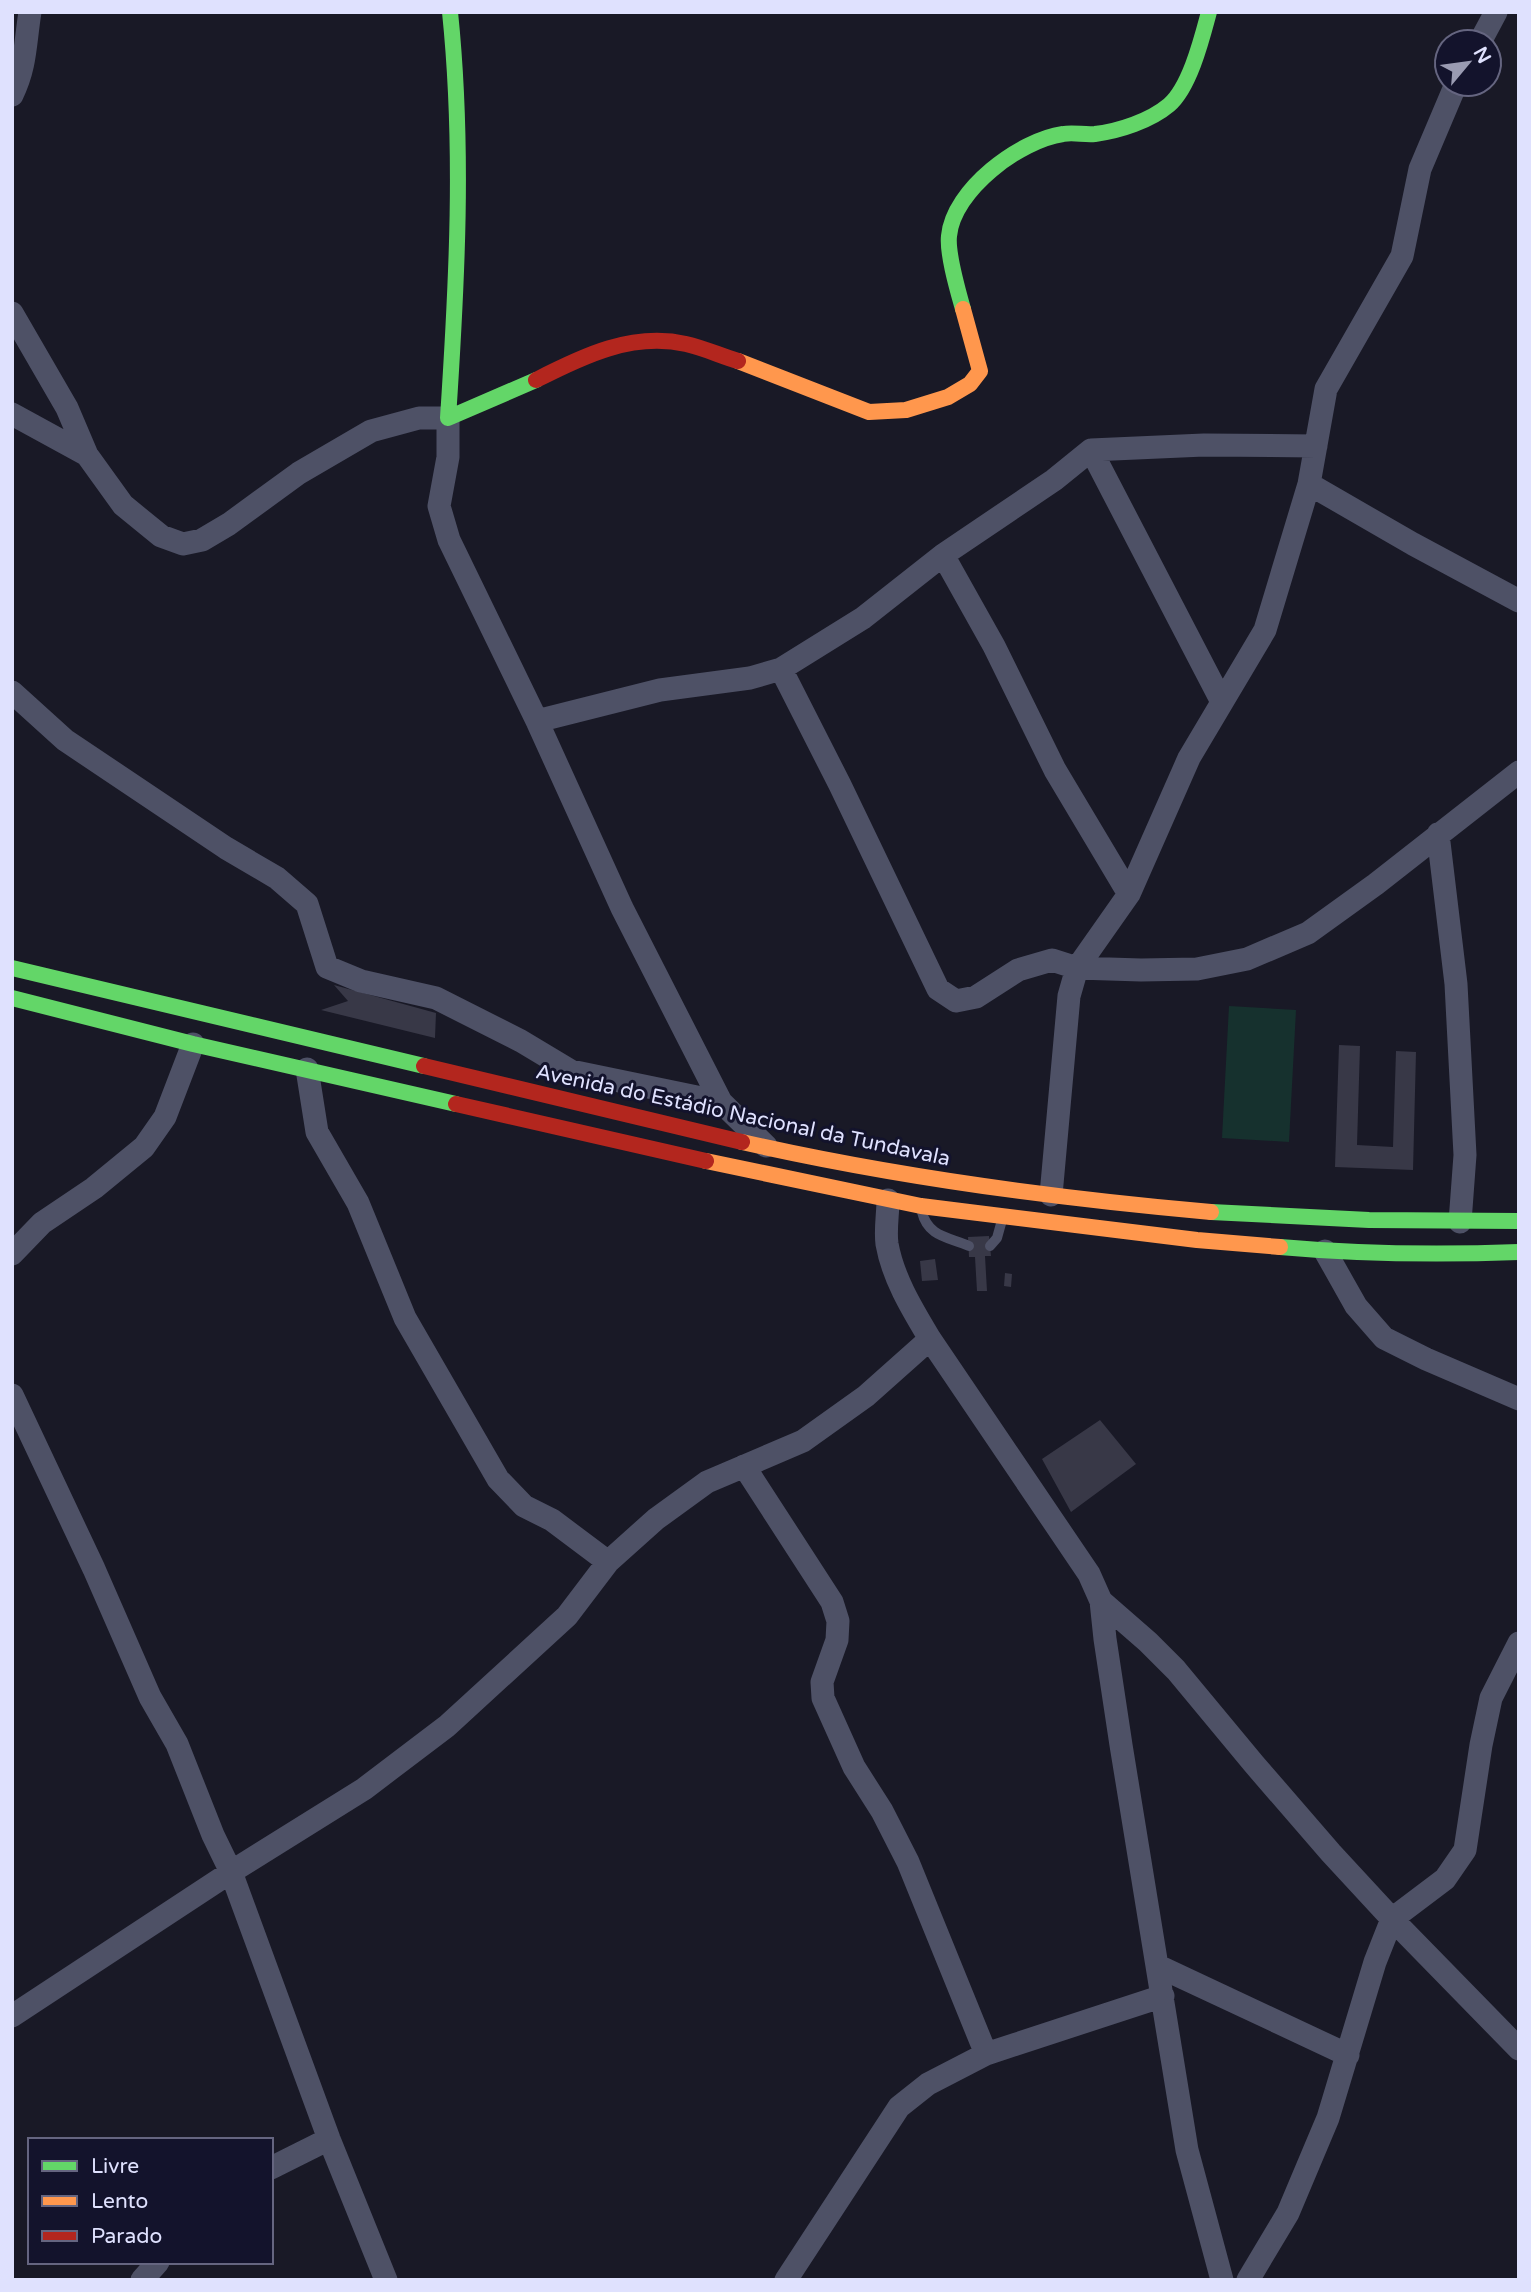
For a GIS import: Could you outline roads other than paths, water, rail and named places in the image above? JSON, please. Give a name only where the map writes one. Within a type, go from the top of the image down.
[{"type":"street","points":[[12,95],[25,62],[30,12]]},
{"type":"street","points":[[450,12],[457,122],[459,226],[448,457],[439,506],[449,540],[537,721],[622,908],[721,1102],[766,1146]]},
{"type":"street","points":[[12,313],[67,408],[87,455],[123,505],[161,536],[183,544],[202,540],[229,524],[299,473],[371,431],[419,418],[449,418],[522,388],[581,357],[634,341],[685,344],[750,365],[869,412],[906,410],[948,397],[970,384],[980,371],[954,275],[949,237],[957,207],[986,174],[1024,149],[1060,134],[1095,134],[1127,125],[1157,113],[1172,102],[1185,79],[1209,12]]},
{"type":"street","points":[[1487,28],[1496,12]]},
{"type":"street","points":[[1051,1195],[1069,996],[1077,968],[1129,894],[1189,758],[1265,630],[1309,484],[1326,389],[1402,256],[1420,169],[1450,98]]},
{"type":"street","points":[[12,414],[87,455]]},
{"type":"street","points":[[537,721],[660,690],[750,678],[781,669],[863,618],[943,555],[1054,480],[1091,450],[1205,445],[1316,446]]},
{"type":"street","points":[[1091,450],[1222,702]]},
{"type":"street","points":[[1309,484],[1519,601]]},
{"type":"street","points":[[943,555],[994,646],[1055,770],[1129,894]]},
{"type":"street","points":[[781,669],[841,785],[939,989],[956,1001],[976,997],[1018,970],[1052,960],[1077,968],[1141,970],[1197,969],[1247,959],[1308,933],[1376,884],[1519,772]]},
{"type":"street","points":[[12,692],[65,740],[226,848],[277,878],[307,904],[327,967],[361,981],[436,998],[522,1041],[570,1071],[721,1102]]},
{"type":"street","points":[[1438,834],[1456,984],[1465,1155],[1460,1222]]},
{"type":"street","name":"Avenida do Estádio Nacional da Tundavala","points":[[12,968],[666,1125],[917,1176],[1051,1195],[1325,1220],[1519,1221]]},
{"type":"street","points":[[18,1000],[193,1044],[732,1167],[921,1206],[1197,1240],[1325,1251],[1456,1254],[1519,1252]]},
{"type":"street","points":[[12,1254],[42,1223],[94,1188],[144,1147],[165,1117],[193,1044]]},
{"type":"street","points":[[307,1069],[317,1132],[358,1203],[405,1318],[498,1479],[524,1506],[552,1520],[608,1562]]},
{"type":"street","points":[[888,1200],[887,1242],[895,1273],[910,1305],[930,1339],[1089,1574],[1101,1601],[1121,1745],[1186,2150],[1222,2280]]},
{"type":"street","points":[[1325,1251],[1356,1306],[1384,1338],[1519,1399]]},
{"type":"street","points":[[12,2016],[231,1872],[364,1789],[447,1726],[567,1616],[608,1562],[656,1519],[707,1482],[803,1441],[866,1395],[930,1339]]},
{"type":"street","points":[[12,1395],[94,1569],[150,1697],[177,1744],[213,1835],[231,1872],[330,2139],[386,2280]]},
{"type":"street","points":[[744,1466],[831,1602],[838,1620],[837,1640],[822,1682],[823,1698],[854,1767],[882,1811],[908,1862],[986,2054]]},
{"type":"street","points":[[1101,1601],[1176,1670],[1254,1764],[1392,1920],[1519,2049]]},
{"type":"street","points":[[1248,2280],[1288,2213],[1328,2118],[1375,1962],[1392,1920],[1444,1879],[1465,1850],[1491,1698],[1519,1643]]},
{"type":"street","points":[[1158,1966],[1348,2055]]},
{"type":"street","points":[[786,2280],[899,2107],[928,2084],[986,2054],[1163,1996]]},
{"type":"street","points":[[273,2167],[330,2139]]},
{"type":"street","points":[[142,2280],[156,2264]]},
{"type":"lane","points":[[921,1206],[924,1219],[932,1230],[943,1238],[969,1246]]},
{"type":"lane","points":[[990,1246],[996,1238],[1003,1217]]}]
